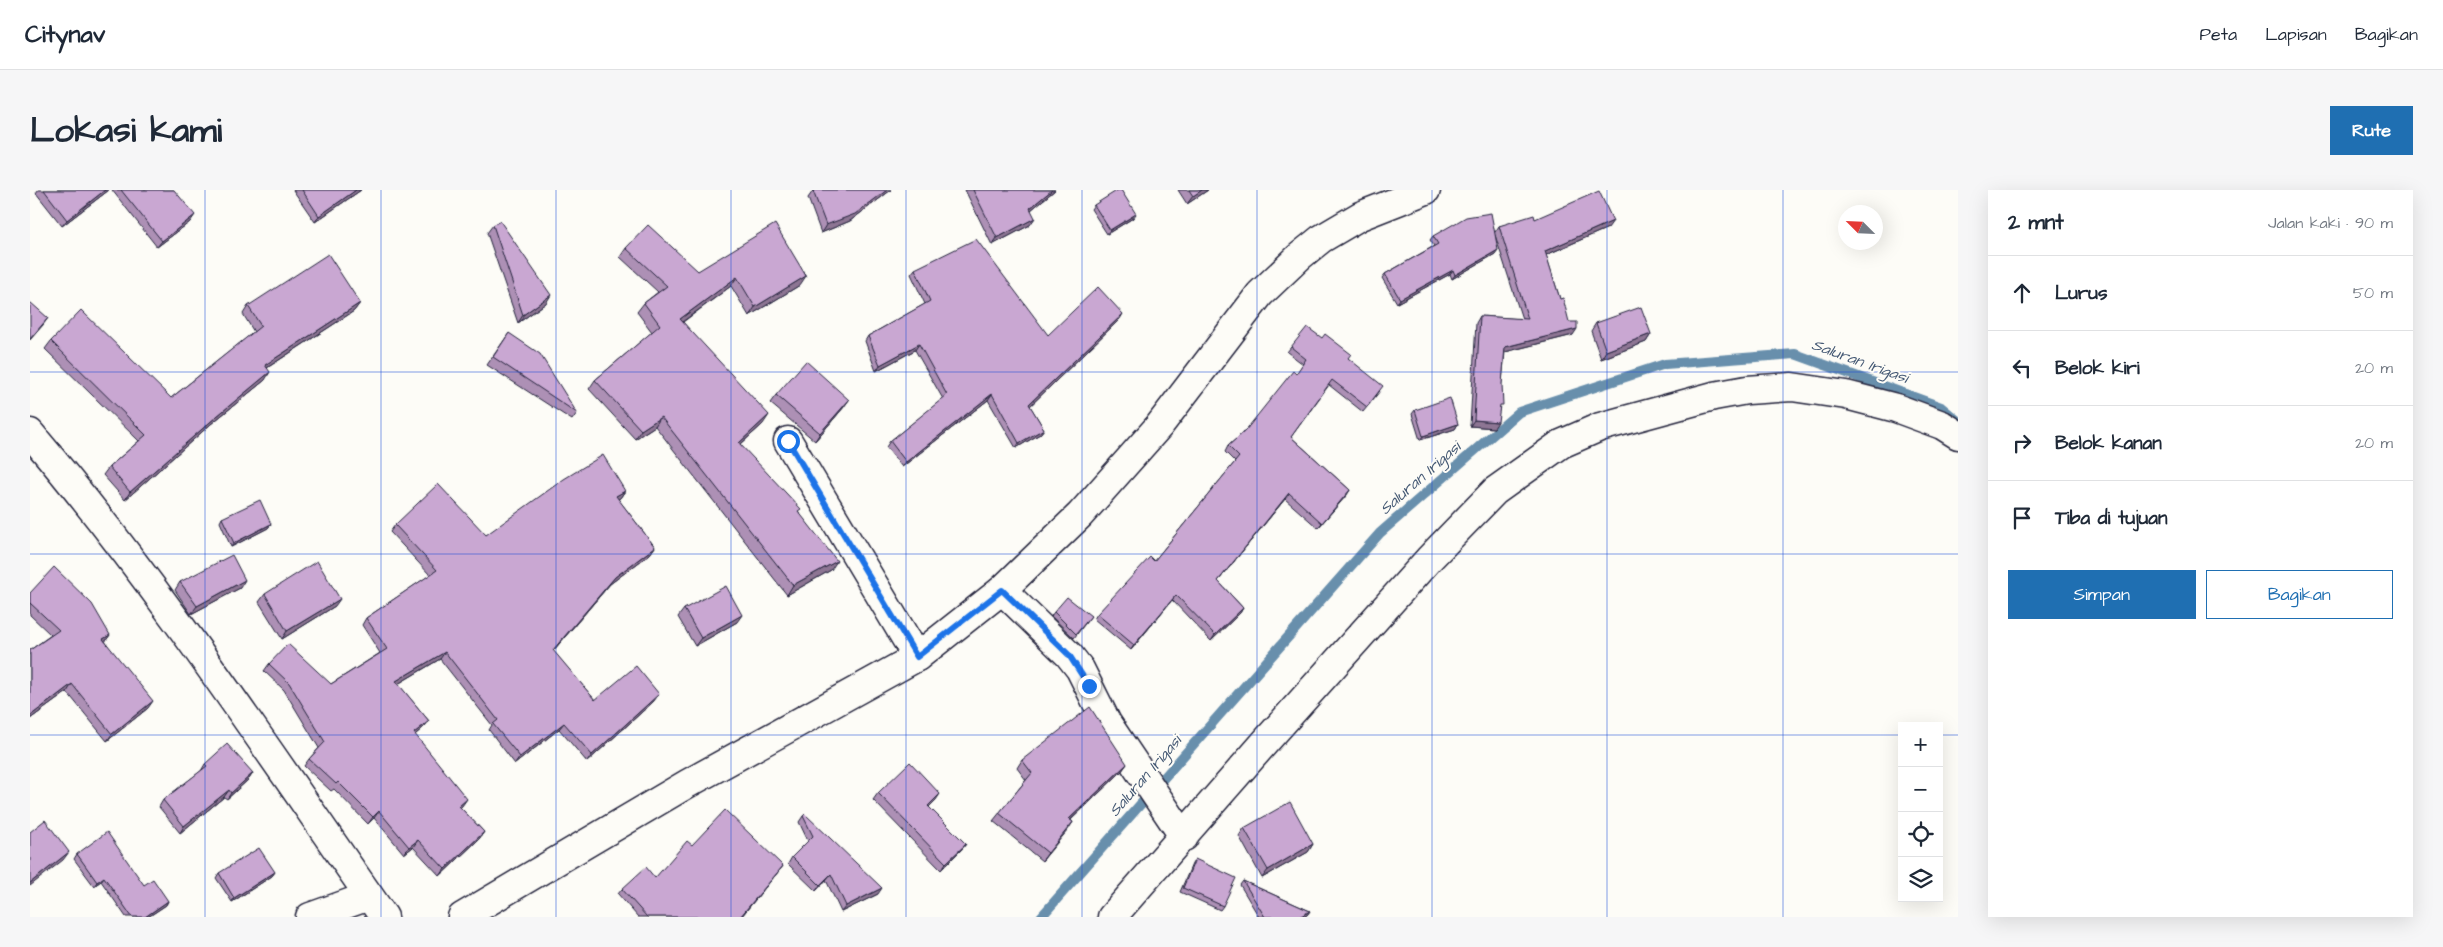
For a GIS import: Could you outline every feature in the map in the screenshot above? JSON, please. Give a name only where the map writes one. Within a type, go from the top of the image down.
[{"type":"street","points":[[462,917],[687,784],[917,657],[1002,590],[1080,515],[1147,439],[1266,287],[1321,239],[1360,216],[1426,190]]},
{"type":"street","points":[[1112,917],[1429,559],[1495,491],[1561,444],[1600,427],[1714,396],[1747,390],[1792,387],[1846,395],[1896,408],[1942,425],[1958,435]]},
{"type":"street","points":[[30,433],[80,492],[151,585],[232,697],[302,801],[377,906],[310,917]]},
{"type":"street","points":[[788,441],[917,657]]},
{"type":"street","points":[[1002,590],[1069,655],[1080,669],[1107,722],[1184,837]]},
{"type":"building","points":[[44,190],[105,190],[67,220]]},
{"type":"building","points":[[121,190],[174,190],[195,215],[162,241]]},
{"type":"building","points":[[302,190],[356,190],[319,216]]},
{"type":"building","points":[[887,190],[855,214],[826,225],[813,191]]},
{"type":"building","points":[[973,190],[1052,190],[1030,208],[1035,218],[997,238]]},
{"type":"building","points":[[1121,190],[1136,214],[1110,230],[1094,205]]},
{"type":"building","points":[[1189,190],[1202,190],[1193,196]]},
{"type":"building","points":[[1599,191],[1613,221],[1545,251],[1560,299],[1563,298],[1569,322],[1577,322],[1577,329],[1505,347],[1502,384],[1503,405],[1500,405],[1498,422],[1474,420],[1480,316],[1528,319],[1499,226],[1534,215],[1535,219]]},
{"type":"building","points":[[1491,213],[1498,250],[1455,275],[1453,270],[1400,299],[1385,274],[1438,244],[1433,236],[1466,217]]},
{"type":"building","points":[[500,221],[551,295],[523,315],[493,225]]},
{"type":"building","points":[[775,224],[806,276],[755,307],[737,277],[680,319],[769,415],[739,443],[801,509],[798,511],[837,561],[793,585],[661,417],[641,430],[595,380],[660,325],[644,303],[667,286],[626,248],[648,225],[698,271]]},
{"type":"building","points":[[976,239],[1048,335],[1098,287],[1123,314],[1029,404],[1044,429],[1019,443],[992,394],[906,462],[890,441],[947,395],[919,344],[880,365],[868,336],[930,301],[915,269]]},
{"type":"building","points":[[328,254],[360,303],[265,365],[270,372],[130,492],[109,467],[146,435],[51,341],[81,310],[171,398],[261,326],[248,306]]},
{"type":"building","points":[[30,302],[48,318],[30,339]]},
{"type":"building","points":[[1641,307],[1651,334],[1606,351],[1596,323]]},
{"type":"building","points":[[1307,327],[1322,338],[1325,334],[1351,354],[1348,358],[1383,386],[1367,407],[1332,380],[1291,437],[1350,490],[1322,523],[1289,493],[1218,581],[1243,608],[1215,635],[1176,595],[1134,645],[1097,614],[1150,557],[1154,561],[1239,457],[1228,446],[1245,431],[1293,371],[1296,374],[1306,359],[1291,347]]},
{"type":"building","points":[[509,333],[540,354],[577,413],[493,357]]},
{"type":"building","points":[[806,361],[849,400],[820,433],[776,395]]},
{"type":"building","points":[[1450,398],[1458,424],[1423,436],[1415,410]]},
{"type":"building","points":[[603,455],[625,491],[616,496],[655,547],[615,577],[553,650],[595,700],[636,666],[659,694],[592,755],[564,723],[520,757],[493,724],[498,720],[445,652],[396,681],[429,721],[414,733],[467,799],[459,806],[484,832],[445,869],[418,840],[409,847],[379,811],[373,817],[338,782],[336,784],[309,759],[325,742],[289,683],[269,664],[288,644],[331,684],[387,649],[366,618],[437,570],[395,525],[438,484],[486,535],[564,479]]},
{"type":"building","points":[[260,500],[271,524],[234,543],[222,518]]},
{"type":"building","points":[[232,555],[245,580],[197,606],[180,582]]},
{"type":"building","points":[[317,561],[340,599],[287,631],[265,594]]},
{"type":"building","points":[[54,567],[92,604],[110,635],[103,639],[153,701],[112,734],[72,684],[30,716],[30,650],[59,630],[30,603],[30,593]]},
{"type":"building","points":[[726,586],[742,615],[701,638],[684,609]]},
{"type":"building","points":[[1067,597],[1091,616],[1076,634],[1054,612]]},
{"type":"building","points":[[1090,707],[1127,764],[1069,819],[1073,822],[1048,853],[999,813],[1032,773],[1022,760]]},
{"type":"building","points":[[227,744],[253,773],[231,793],[229,790],[184,826],[163,800],[207,766],[205,764]]},
{"type":"building","points":[[910,762],[940,794],[928,806],[966,844],[946,863],[878,793]]},
{"type":"building","points":[[1290,802],[1313,844],[1268,870],[1244,828]]},
{"type":"building","points":[[725,810],[783,866],[740,917],[647,917],[622,889],[646,867],[655,878],[687,841],[692,845]]},
{"type":"building","points":[[805,814],[882,888],[846,906],[831,874],[820,885],[792,857],[813,836],[803,816]]},
{"type":"building","points":[[45,820],[69,852],[30,883],[30,832]]},
{"type":"building","points":[[107,832],[144,885],[153,879],[168,901],[145,917],[132,917],[104,877],[97,882],[77,854]]},
{"type":"building","points":[[259,848],[275,872],[234,898],[219,873]]},
{"type":"building","points":[[1195,859],[1236,878],[1223,906],[1183,888]]},
{"type":"building","points":[[1243,881],[1310,911],[1299,917],[1265,917]]},
{"type":"waterway","name":"Saluran Irigasi","points":[[1041,917],[1380,533],[1519,412],[1665,364],[1795,354],[1941,407],[1958,421]]},
{"type":"route","points":[[788,441],[917,657],[1002,590],[1069,655],[1080,669],[1089,686]]}]
